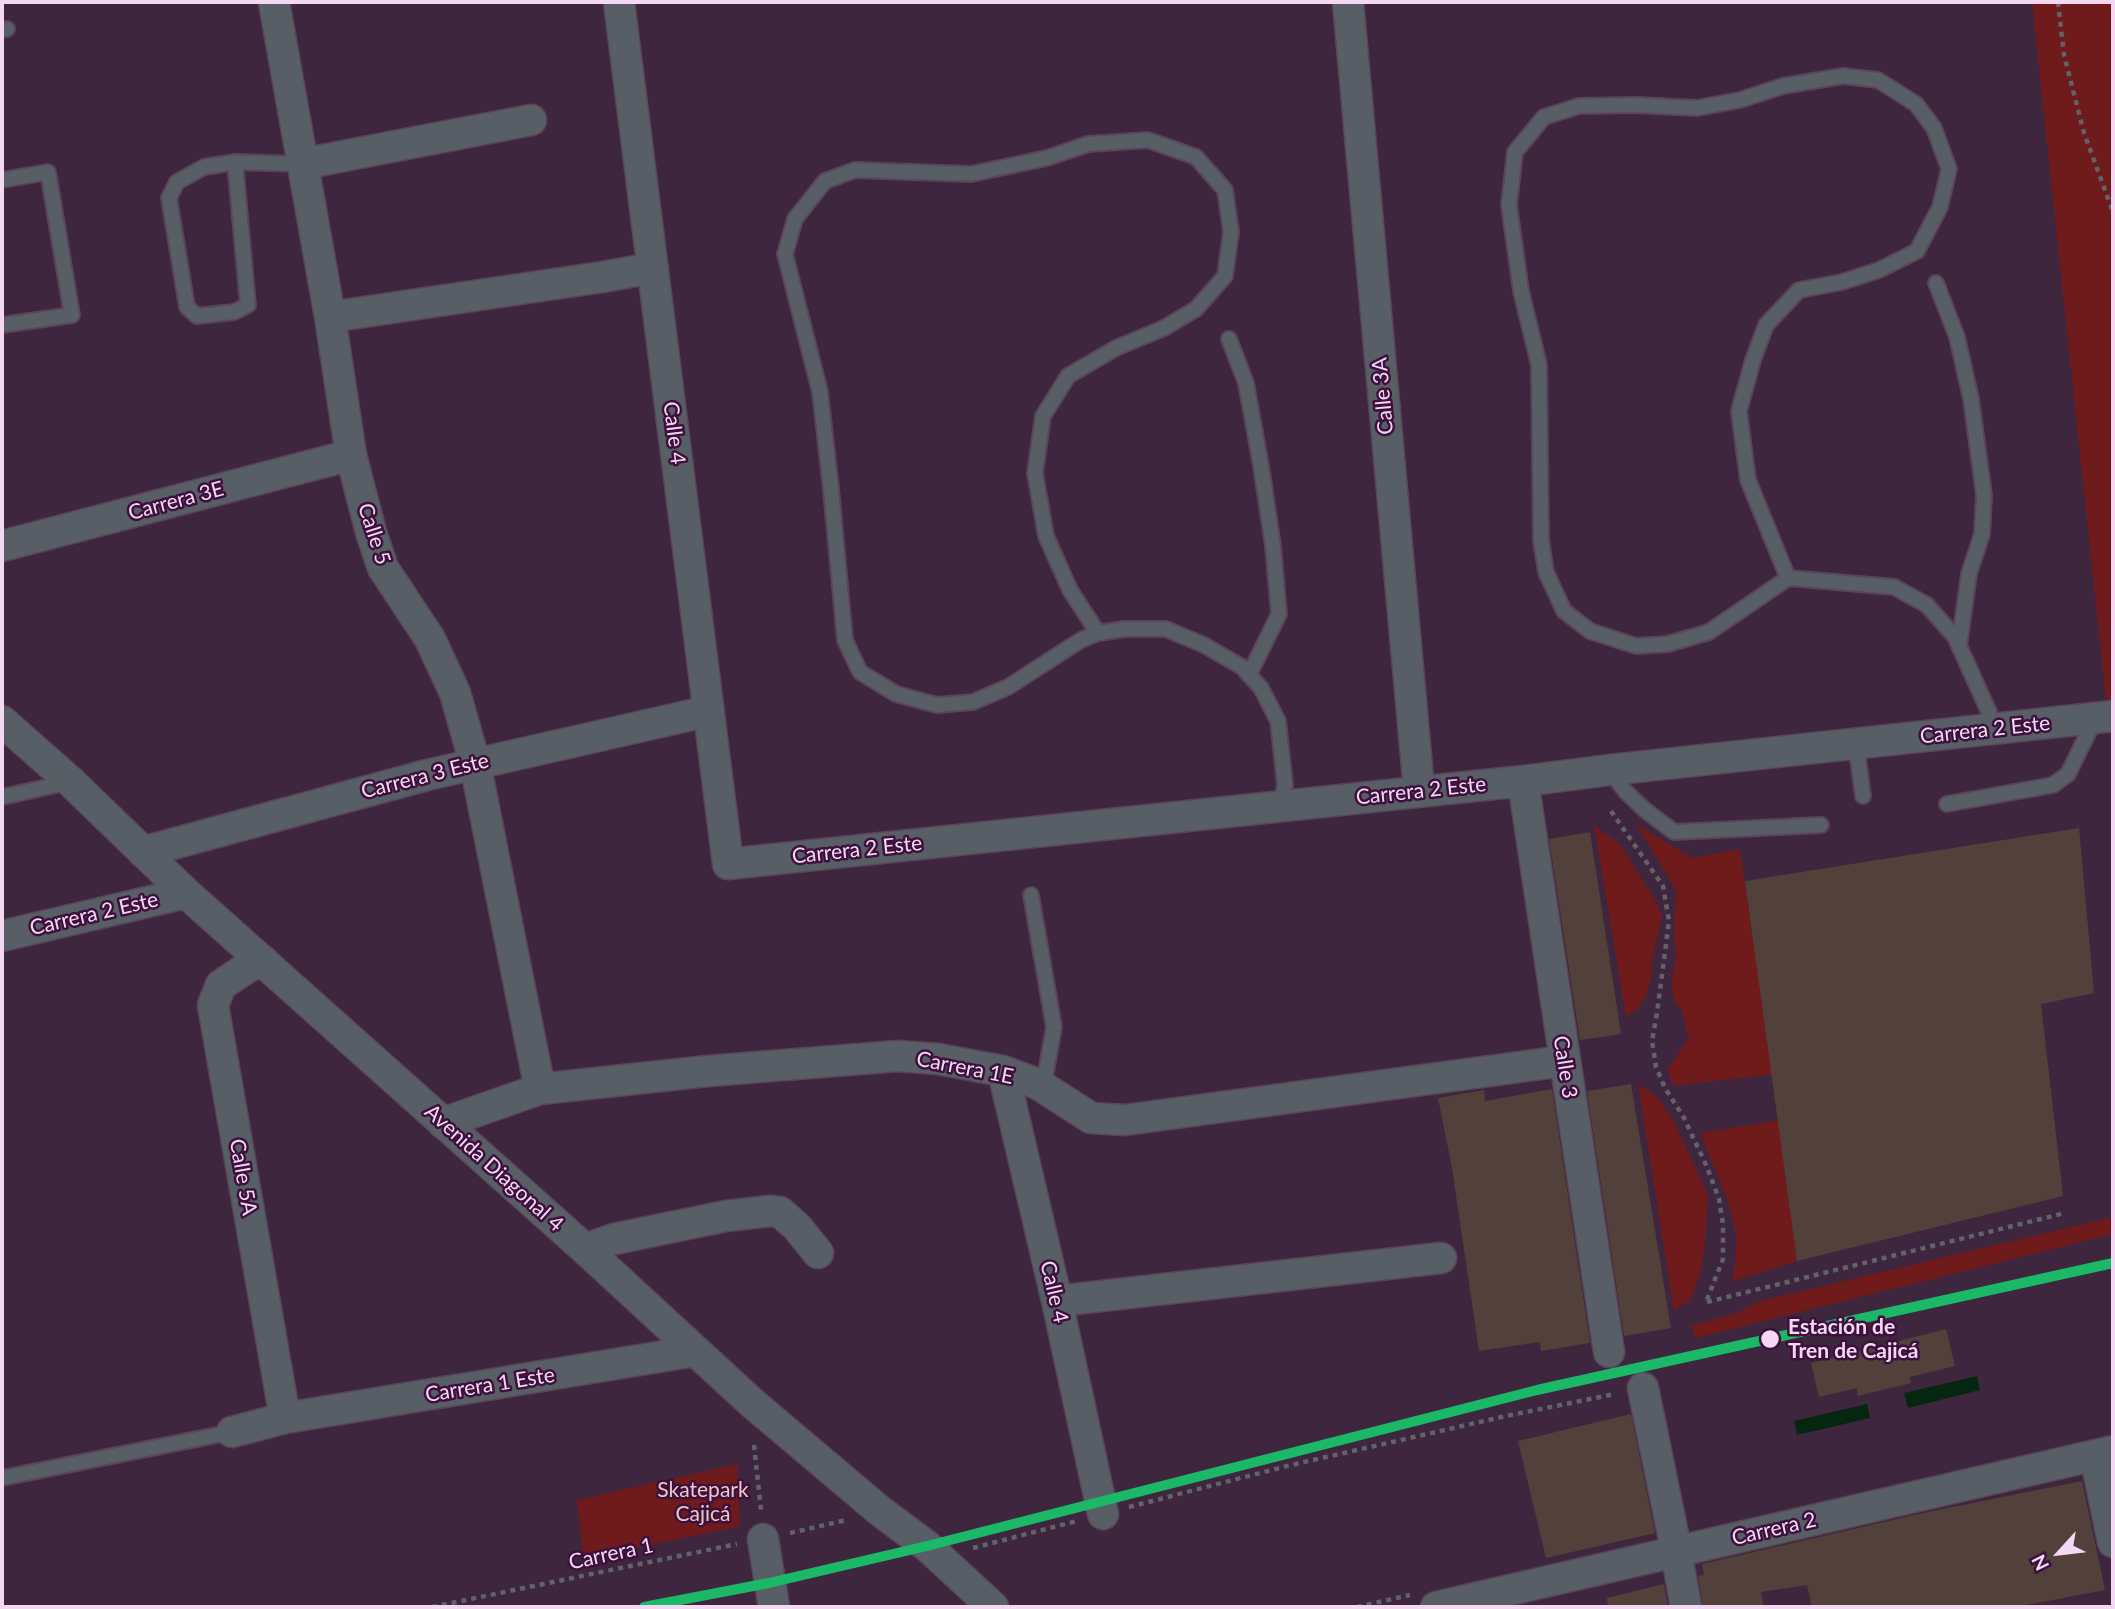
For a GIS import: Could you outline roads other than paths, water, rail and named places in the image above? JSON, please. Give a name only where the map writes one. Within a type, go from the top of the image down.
[{"type":"street","name":"Calle 5","points":[[274,2],[330,317],[351,455],[383,568],[430,639],[455,693],[475,763],[540,1089]]},
{"type":"street","name":"Calle 4","points":[[619,2],[728,864]]},
{"type":"street","name":"Calle 3A","points":[[1348,2],[1419,790]]},
{"type":"street","points":[[302,164],[531,120]]},
{"type":"street","points":[[330,317],[653,268]]},
{"type":"street","name":"Carrera 3E","points":[[2,546],[351,455]]},
{"type":"street","name":"Carrera 3 Este","points":[[144,852],[475,763],[709,711]]},
{"type":"street","name":"Carrera 2 Este","points":[[728,864],[2104,717]]},
{"type":"street","name":"Avenida Diagonal 4","points":[[2,721],[71,782],[186,893],[585,1249],[751,1402],[880,1511],[939,1556],[993,1607]]},
{"type":"street","name":"Calle 3","points":[[1522,781],[1608,1352]]},
{"type":"street","name":"Carrera 2 Este","points":[[2,936],[186,893]]},
{"type":"street","name":"Calle 5A","points":[[263,961],[248,967],[221,985],[213,1005],[285,1418]]},
{"type":"street","name":"Carrera 1E","points":[[443,1123],[540,1089],[708,1071],[898,1056],[938,1059],[1003,1071],[1038,1084],[1091,1118],[1125,1120],[1564,1060]]},
{"type":"street","name":"Calle 4","points":[[1003,1071],[1103,1514]]},
{"type":"street","points":[[585,1249],[614,1239],[726,1216],[770,1211],[780,1213],[797,1227],[818,1253]]},
{"type":"street","points":[[1056,1301],[1441,1258]]},
{"type":"street","name":"Carrera 1 Este","points":[[232,1432],[285,1418],[695,1351]]},
{"type":"street","points":[[1643,1388],[1686,1607]]},
{"type":"street","points":[[2104,1453],[2113,1542]]},
{"type":"street","name":"Carrera 2","points":[[1436,1607],[2104,1453]]},
{"type":"street","points":[[763,1539],[774,1607]]},
{"type":"lane","points":[[1788,579],[1748,480],[1739,411],[1753,360],[1766,325],[1799,290],[1842,282],[1879,270],[1917,251],[1940,207],[1949,169],[1934,128],[1916,104],[1878,80],[1843,76],[1783,86],[1740,100],[1697,108],[1579,106],[1544,117],[1515,152],[1509,205],[1521,291],[1539,365],[1541,540],[1546,572],[1564,611],[1590,631],[1636,646],[1668,645],[1709,632],[1788,579],[1894,587],[1927,605],[1959,646],[1989,712],[1986,730]]},
{"type":"lane","points":[[1098,633],[1070,590],[1046,536],[1035,473],[1043,416],[1068,376],[1116,348],[1164,328],[1196,309],[1225,276],[1231,232],[1225,190],[1196,157],[1148,140],[1087,144],[1047,158],[971,174],[855,170],[825,181],[794,219],[785,254],[820,392],[845,640],[860,672],[896,694],[937,705],[973,702],[1007,687],[1081,640],[1098,633],[1124,629],[1166,629],[1204,645],[1242,667],[1261,688],[1278,721],[1285,785],[1281,805]]},
{"type":"lane","points":[[235,162],[248,305],[234,312],[197,316],[187,307],[169,198],[177,182],[204,167],[235,162],[302,164]]},
{"type":"lane","points":[[2,180],[48,173],[72,316],[2,325]]},
{"type":"lane","points":[[1936,283],[1960,349],[1971,399],[1984,495],[1982,534],[1969,574],[1959,646]]},
{"type":"lane","points":[[1229,339],[1245,383],[1256,443],[1273,546],[1279,614],[1250,675]]},
{"type":"lane","points":[[1947,804],[2053,785],[2068,774],[2104,717]]},
{"type":"lane","points":[[1856,744],[1863,796]]},
{"type":"lane","points":[[1596,771],[1674,832],[1821,825]]},
{"type":"lane","points":[[2,797],[71,782]]},
{"type":"lane","points":[[1031,895],[1054,1027],[1046,1072],[1038,1084]]},
{"type":"lane","points":[[2,1478],[232,1432]]},
{"type":"place","name":"Estación de Tren de Cajicá","points":[[1770,1339]]},
{"type":"park label","name":"Skatepark Cajicá","points":[[703,1502]]}]
